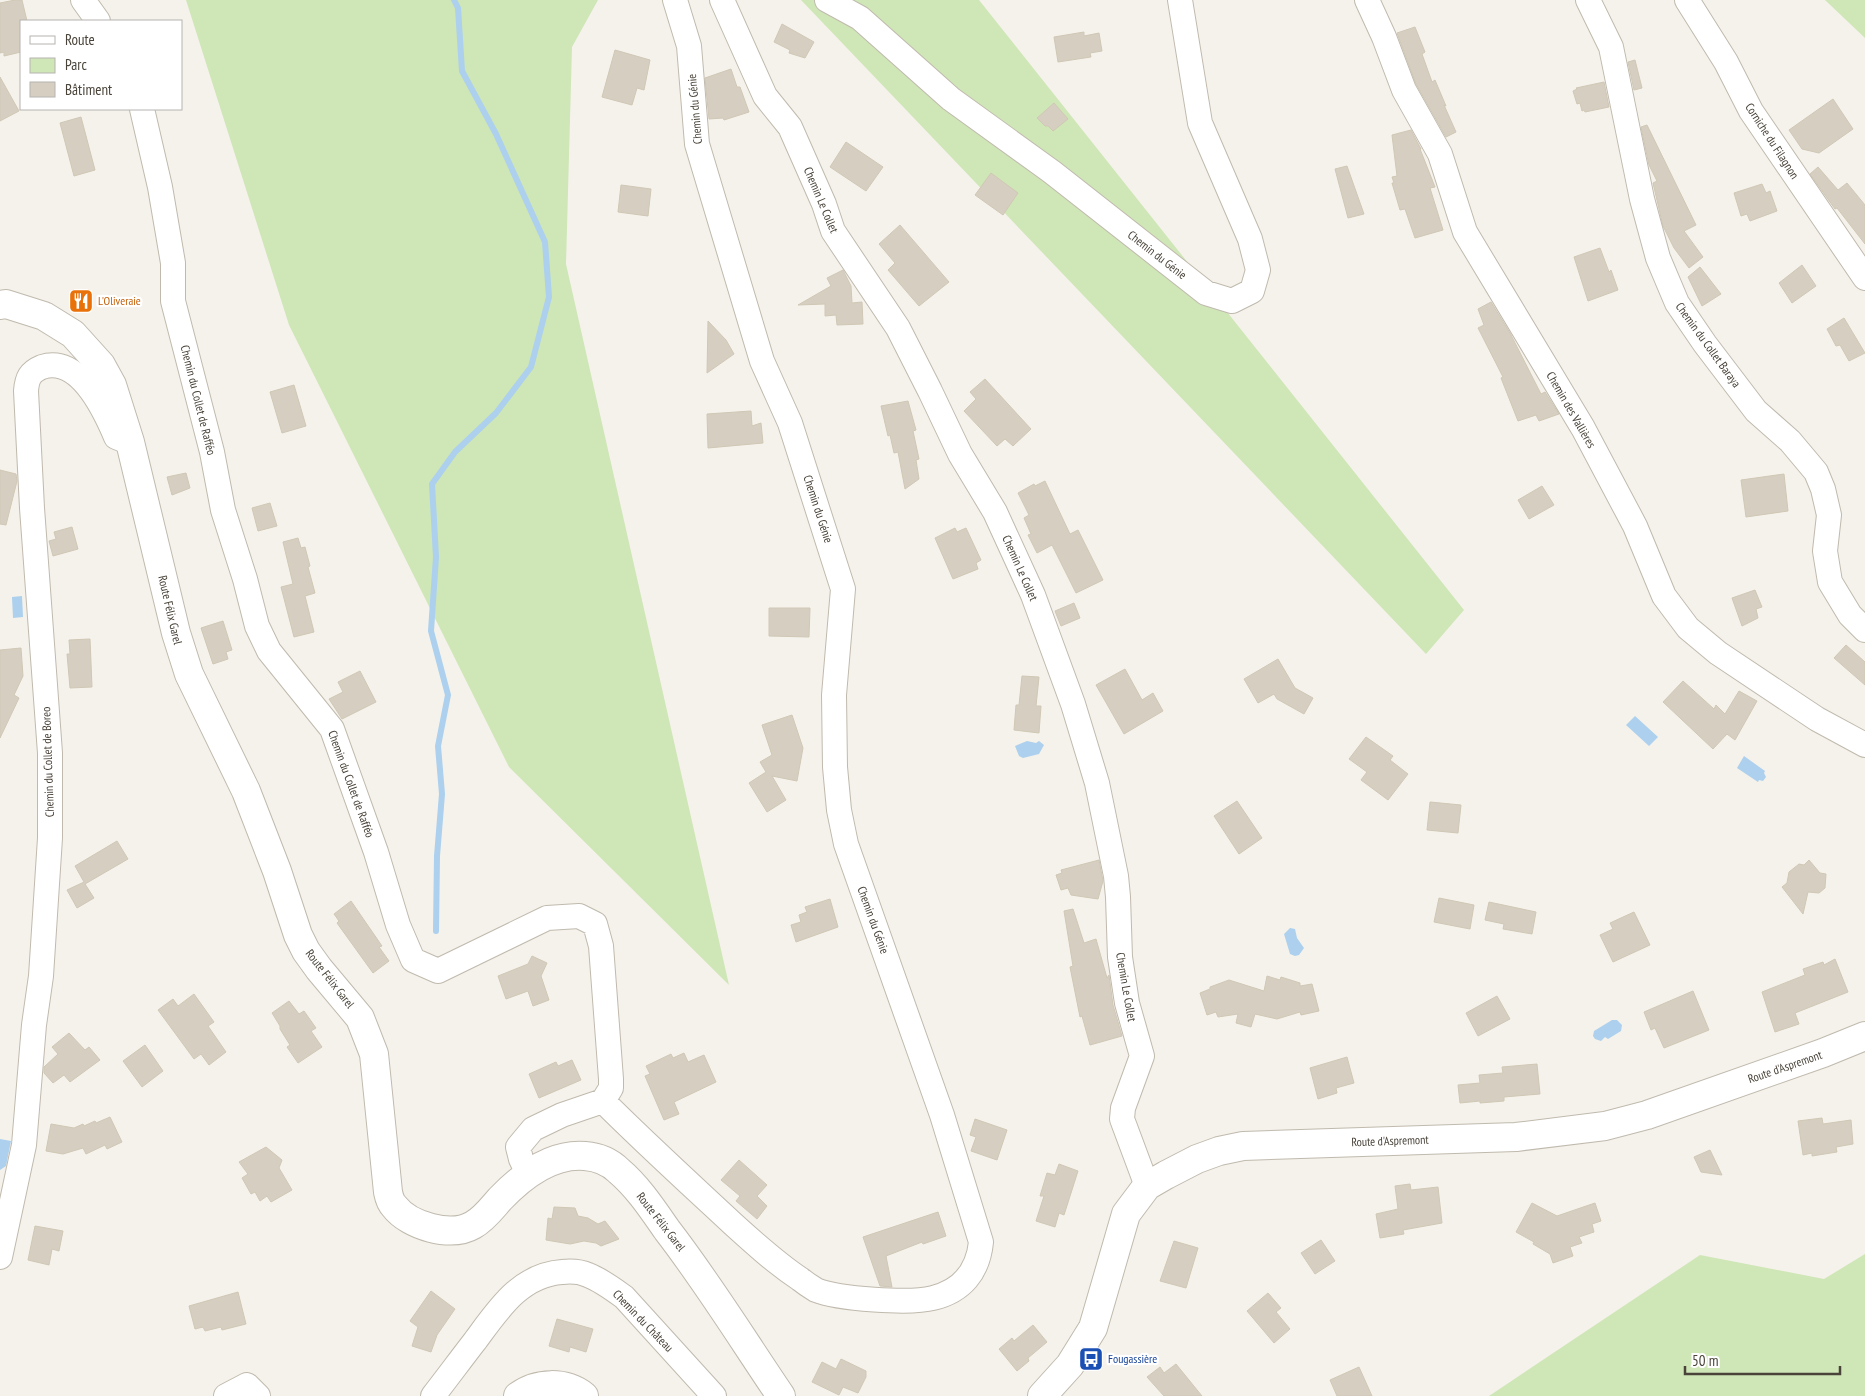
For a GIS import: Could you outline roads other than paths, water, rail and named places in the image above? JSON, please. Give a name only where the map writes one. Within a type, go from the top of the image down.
[{"type":"street","points":[[83,0],[97,20]]},
{"type":"street","name":"Chemin du Génie","points":[[603,1101],[665,1163],[767,1256],[816,1290],[842,1296],[869,1299],[926,1300],[955,1290],[968,1280],[975,1267],[980,1255],[981,1242],[979,1234],[942,1115],[846,844],[835,767],[834,695],[842,589],[790,423],[762,361],[696,144],[689,46],[675,0]]},
{"type":"street","name":"Chemin Le Collet","points":[[722,0],[765,96],[790,127],[824,204],[833,231],[898,328],[960,454],[994,512],[1033,595],[1073,704],[1097,783],[1116,876],[1120,957],[1127,1003],[1142,1056],[1123,1108],[1122,1119],[1147,1186]]},
{"type":"street","name":"Chemin du Génie","points":[[828,0],[860,18],[951,98],[1052,172],[1206,294],[1232,301],[1252,291],[1258,270],[1250,240],[1200,123],[1180,0]]},
{"type":"street","name":"Chemin des Vallières","points":[[1366,0],[1384,37],[1404,90],[1440,154],[1465,232],[1583,428],[1635,526],[1664,596],[1688,628],[1718,653],[1817,719],[1865,745]]},
{"type":"street","name":"Chemin du Collet Baraya","points":[[1588,0],[1611,47],[1642,199],[1658,258],[1677,303],[1705,344],[1756,411],[1805,456],[1816,472],[1823,489],[1829,515],[1825,551],[1830,582],[1850,615],[1865,630]]},
{"type":"street","name":"Corniche du Filagnon","points":[[1687,0],[1726,62],[1751,111],[1865,278]]},
{"type":"street","name":"Chemin du Collet de Rafféo","points":[[142,110],[160,187],[173,263],[173,301],[212,452],[223,510],[245,579],[257,626],[268,651],[332,729],[376,852],[398,925],[413,960],[438,971],[546,918],[579,916],[595,924],[601,946],[611,1078],[611,1088],[603,1101]]},
{"type":"street","name":"Route Félix Garel","points":[[0,305],[6,304],[44,316],[73,334],[101,365],[112,385],[130,442],[180,652],[246,791],[302,943],[319,969],[360,1018],[374,1054],[388,1192],[392,1205],[403,1215],[424,1226],[455,1231],[475,1225],[516,1182],[554,1160],[583,1156],[596,1157],[607,1162],[620,1171],[686,1254],[781,1396]]},
{"type":"street","name":"Chemin du Collet de Boreo","points":[[0,1257],[24,1145],[34,1025],[41,976],[50,838],[50,753],[32,508],[27,379],[33,371],[46,366],[61,367],[74,373],[88,386],[97,399],[116,437],[130,442]]},
{"type":"street","name":"Route d'Aspremont","points":[[1042,1396],[1070,1365],[1093,1328],[1126,1214],[1147,1186],[1197,1159],[1219,1151],[1243,1146],[1498,1138],[1565,1132],[1605,1126],[1655,1112],[1823,1053],[1865,1036]]},
{"type":"street","points":[[528,1174],[518,1147],[533,1129],[562,1115],[603,1101]]},
{"type":"street","name":"Chemin du Château","points":[[433,1396],[504,1303],[518,1289],[534,1279],[553,1273],[574,1271],[588,1274],[624,1297],[714,1396]]},
{"type":"street","points":[[226,1396],[247,1385],[258,1396]]},
{"type":"street","points":[[518,1396],[527,1390],[557,1385],[570,1388],[584,1396]]},
{"type":"water","points":[[22,596],[23,617],[13,618],[12,597]]},
{"type":"water","points":[[1635,716],[1658,737],[1649,746],[1626,725]]},
{"type":"water","points":[[1027,741],[1036,743],[1039,741],[1044,745],[1039,754],[1023,758],[1019,756],[1015,746]]},
{"type":"water","points":[[1744,756],[1765,771],[1766,777],[1763,781],[1759,780],[1758,782],[1737,768]]},
{"type":"water","points":[[1290,928],[1295,929],[1297,938],[1304,948],[1299,955],[1290,954],[1284,934]]},
{"type":"water","points":[[1612,1020],[1617,1020],[1622,1025],[1621,1031],[1608,1039],[1605,1037],[1601,1041],[1595,1039],[1593,1036],[1594,1031]]},
{"type":"water","points":[[0,1139],[11,1141],[6,1166],[0,1170]]},
{"type":"waterway","points":[[436,931],[437,856],[442,794],[438,746],[448,695],[431,631],[436,557],[432,484],[455,452],[496,413],[531,367],[549,297],[545,242],[496,134],[462,71],[458,8],[454,0]]},
{"type":"place","name":"L'Oliveraie","points":[[81,301]]},
{"type":"place","name":"Fougassière","points":[[1091,1359]]}]
